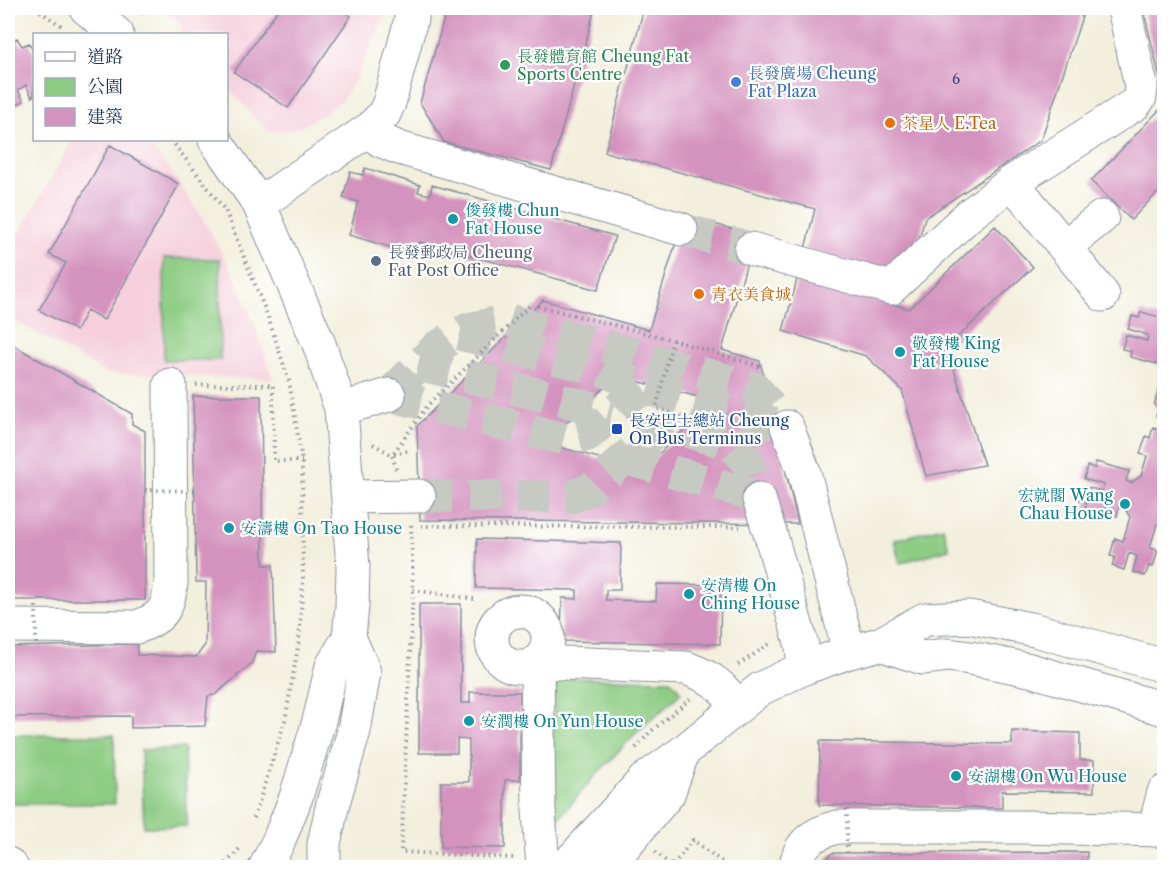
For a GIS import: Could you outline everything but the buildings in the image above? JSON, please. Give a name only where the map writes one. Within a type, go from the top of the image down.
[{"type":"main road","points":[[259,204],[371,128],[384,114],[389,103],[414,8]]},
{"type":"main road","points":[[751,249],[891,288],[968,216],[1012,182],[1135,104],[1140,97],[1141,86],[1125,8]]},
{"type":"main road","points":[[75,17],[129,24]]},
{"type":"main road","points":[[371,128],[380,140],[399,148],[681,229]]},
{"type":"main road","points":[[216,141],[259,204],[319,344],[341,409],[353,567],[349,637],[332,666],[319,721],[296,798],[279,840],[255,855]]},
{"type":"main road","points":[[1012,182],[1103,295]]},
{"type":"main road","points":[[1064,247],[1102,217]]},
{"type":"main road","points":[[8,626],[137,627],[151,622],[163,612],[169,598],[171,583],[170,385]]},
{"type":"main road","points":[[341,409],[389,395]]},
{"type":"main road","points":[[788,427],[865,648]]},
{"type":"main road","points":[[348,497],[411,496]]},
{"type":"main road","points":[[753,513],[771,536],[802,646],[804,668]]},
{"type":"main road","points":[[564,867],[644,780],[683,752],[760,689],[804,668],[865,648],[924,620],[969,617],[1035,630],[1164,666]]},
{"type":"main road","points":[[324,867],[324,844],[333,803],[354,731],[364,672],[349,637]]},
{"type":"main road","points":[[865,648],[923,658],[948,655],[1030,670],[1164,709]]},
{"type":"main road","points":[[543,867],[539,810],[537,662],[686,668],[707,676],[724,689],[737,707]]},
{"type":"main road","points":[[606,867],[668,794],[683,752]]},
{"type":"main road","points":[[796,867],[796,860],[805,844],[819,832],[837,827],[1022,839],[1159,830],[1164,792]]},
{"type":"main road","points":[[8,864],[12,867]]},
{"type":"path","points":[[35,8],[75,17]]},
{"type":"path","points":[[129,24],[147,8]]},
{"type":"path","points":[[172,141],[225,210],[268,317],[289,381],[302,461],[303,581],[298,641],[285,721],[250,831]]},
{"type":"path","points":[[532,303],[428,405],[392,455],[411,496],[411,526],[753,513]]},
{"type":"path","points":[[538,306],[673,340],[762,367]]},
{"type":"path","points":[[673,340],[656,408],[682,417],[676,428]]},
{"type":"path","points":[[170,385],[273,385],[274,461],[302,461]]},
{"type":"path","points":[[145,490],[195,491]]},
{"type":"path","points":[[413,590],[474,599]]},
{"type":"path","points":[[36,600],[36,646]]},
{"type":"path","points":[[744,661],[772,642]]},
{"type":"path","points":[[846,853],[847,806]]},
{"type":"path","points":[[652,850],[672,866],[693,840],[730,867]]},
{"type":"path","points":[[222,867],[255,855]]},
{"type":"path","points":[[1145,867],[1149,861],[1161,867]]},
{"type":"shaded area","points":[[157,8],[377,8],[386,13],[354,82],[343,99],[326,113],[299,128],[283,131],[270,131],[257,121],[228,87],[228,33],[182,33],[180,31],[182,24]]},
{"type":"shaded area","points":[[72,141],[147,141],[175,177],[206,224],[233,273],[255,325],[273,379],[106,373],[8,317],[8,232],[17,237]]},
{"type":"green space","points":[[164,258],[220,259],[220,360],[164,360]]},
{"type":"green space","points":[[943,527],[949,549],[900,563],[894,540]]},
{"type":"green space","points":[[563,678],[670,680],[681,693],[634,735],[552,826],[554,690]]},
{"type":"green space","points":[[8,735],[114,735],[115,804],[8,804]]},
{"type":"green space","points":[[184,748],[187,826],[144,827],[141,750]]},
{"type":"tunnel","points":[[681,229],[751,249]]},
{"type":"tunnel","points":[[389,395],[437,347],[468,329],[509,320],[755,388],[787,427]]},
{"type":"tunnel","points":[[460,334],[602,370],[644,388],[787,427]]},
{"type":"tunnel","points":[[418,364],[612,413]]},
{"type":"tunnel","points":[[389,395],[568,440],[588,435],[629,398],[644,388]]},
{"type":"tunnel","points":[[419,496],[571,497],[591,489],[650,435],[676,428],[733,445],[748,462],[759,499]]},
{"type":"tunnel","points":[[624,458],[750,494],[759,499]]},
{"type":"place","name":"長發體育館 Cheung Fat Sports Centre","points":[[505,65]]},
{"type":"place","name":"長發廣場 Cheung Fat Plaza","points":[[736,82]]},
{"type":"place","name":"茶星人 E.Tea","points":[[890,123]]},
{"type":"place","name":"俊發樓 Chun Fat House","points":[[453,219]]},
{"type":"place","name":"長發郵政局 Cheung Fat Post Office","points":[[376,261]]},
{"type":"place","name":"青衣美食城","points":[[699,294]]},
{"type":"place","name":"敬發樓 King Fat House","points":[[900,352]]},
{"type":"place","name":"長安巴士總站 Cheung On Bus Terminus","points":[[617,429]]},
{"type":"place","name":"宏就閣 Wang Chau House","points":[[1125,504]]},
{"type":"place","name":"安濤樓 On Tao House","points":[[229,528]]},
{"type":"place","name":"安清樓 On Ching House","points":[[689,594]]},
{"type":"place","name":"安潤樓 On Yun House","points":[[469,721]]},
{"type":"place","name":"安湖樓 On Wu House","points":[[956,776]]}]
